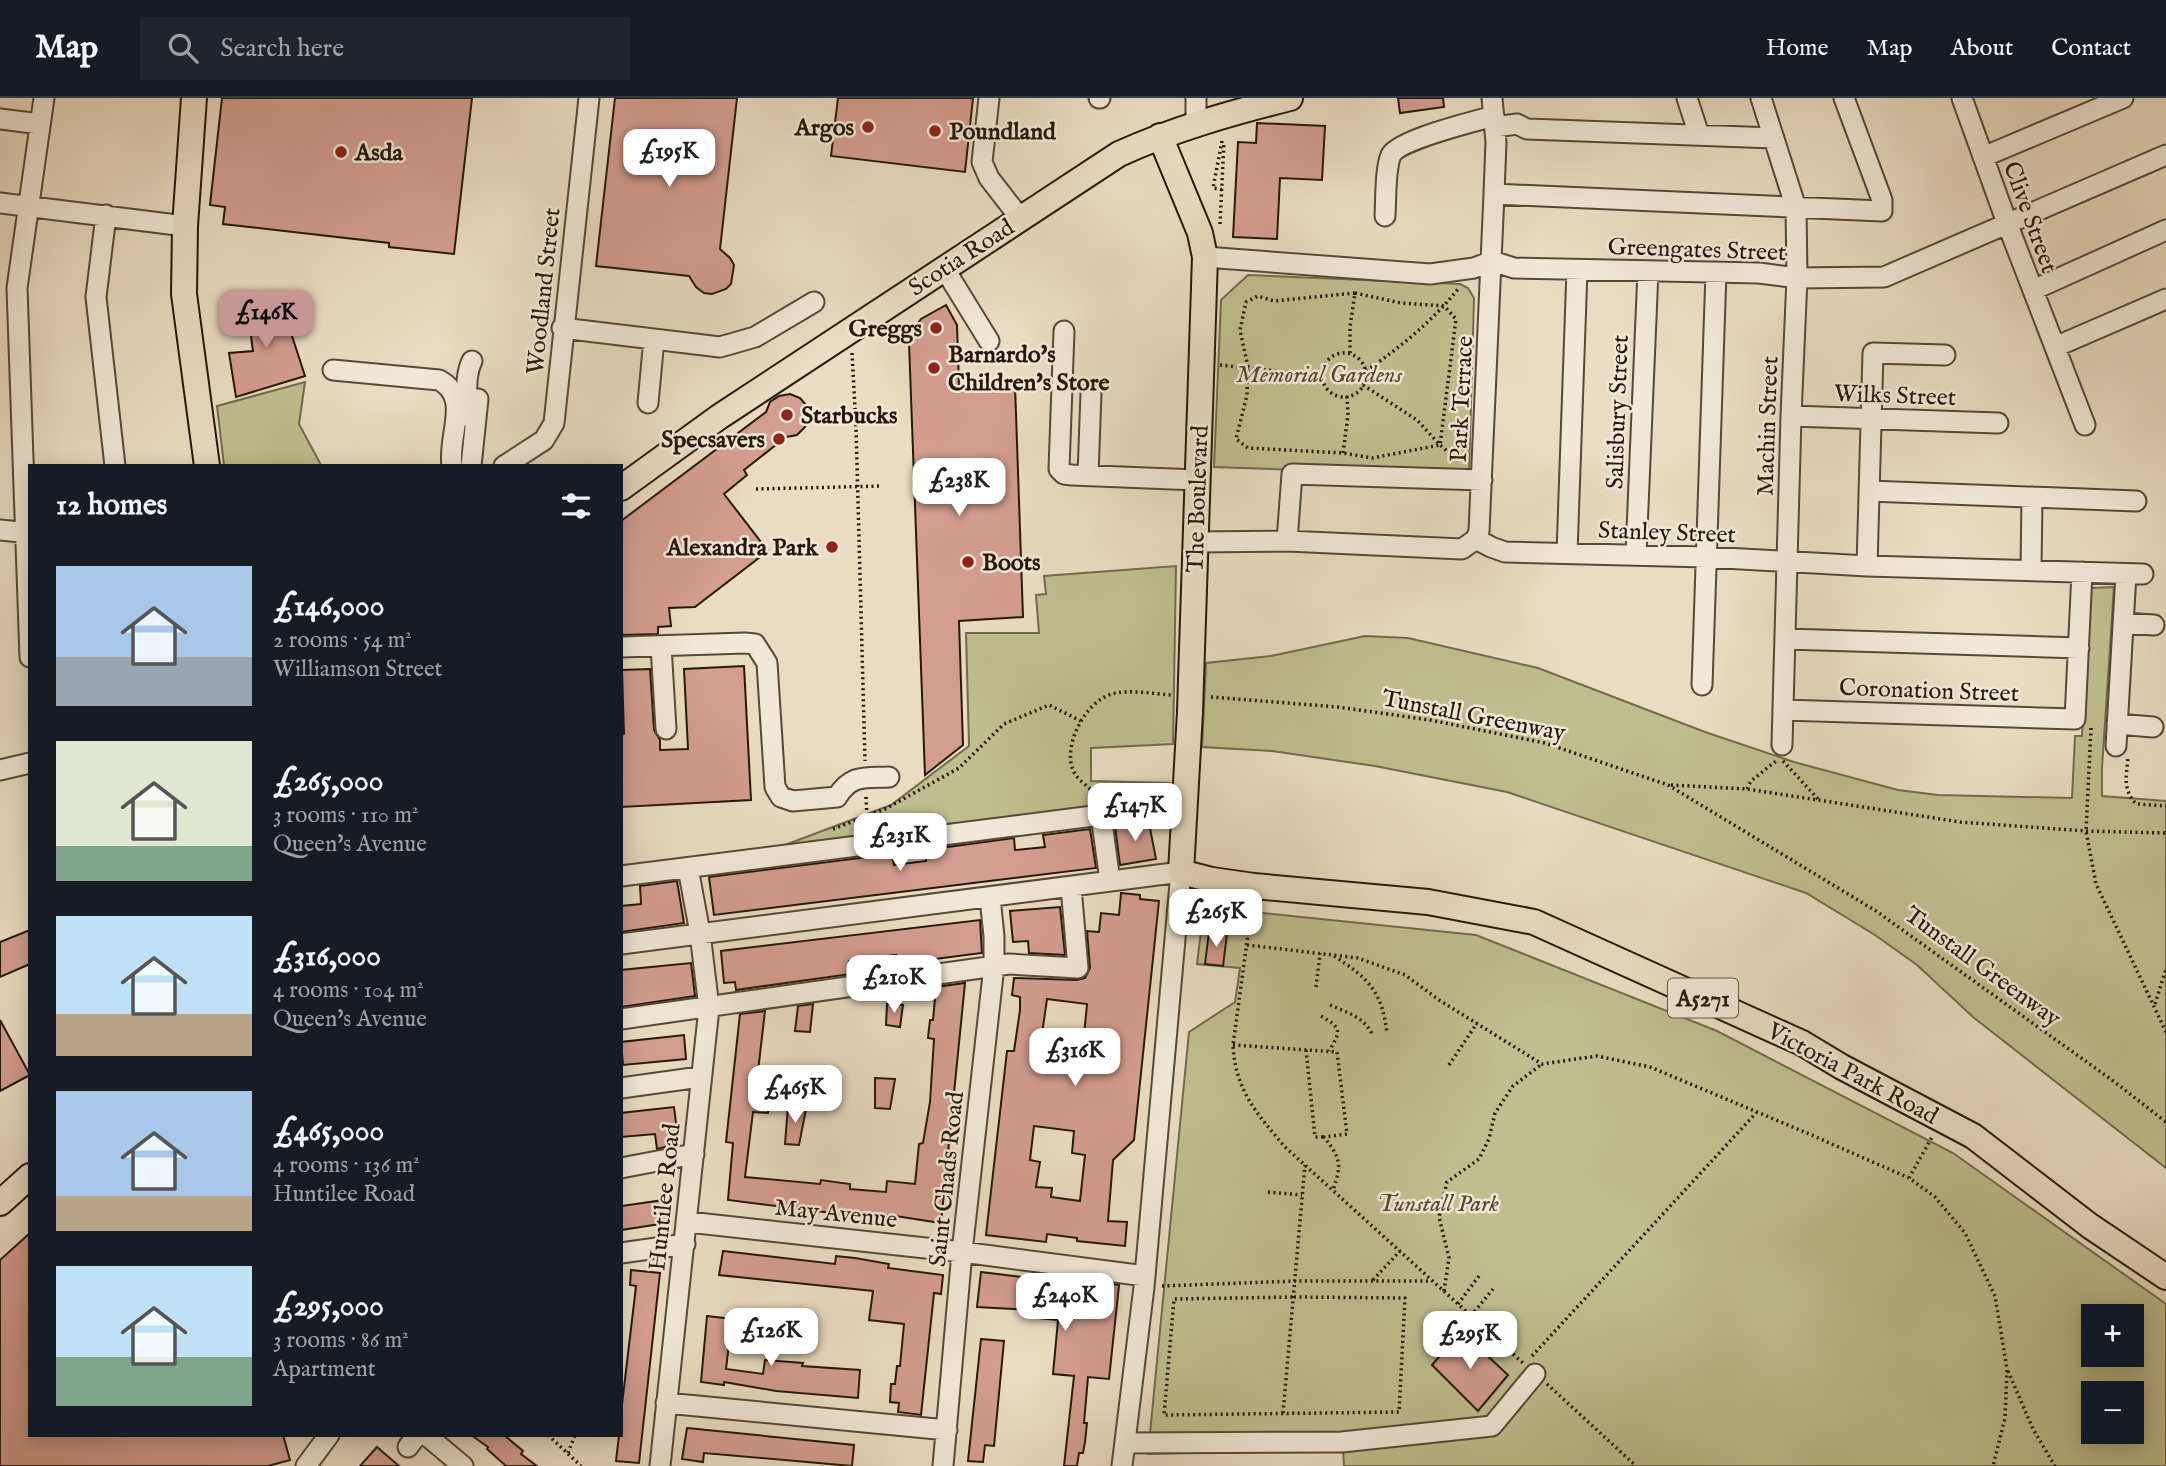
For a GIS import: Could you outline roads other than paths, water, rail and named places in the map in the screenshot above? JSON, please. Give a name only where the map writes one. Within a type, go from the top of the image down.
[{"type":"main road","points":[[194,98],[184,294],[207,464]]},
{"type":"main road","name":"Scotia Road","points":[[623,487],[719,417],[1119,154],[1196,124],[1290,98]]},
{"type":"main road","name":"The Boulevard","points":[[1160,136],[1211,257],[1201,364],[1181,872]]},
{"type":"main road","name":"Victoria Park Road","points":[[1181,872],[1254,886],[1428,902],[1534,922],[1802,1043],[1973,1136],[2090,1226],[2166,1277]]},
{"type":"main road","points":[[1,1201],[28,1179]]},
{"type":"street","points":[[0,530],[28,533],[10,370],[8,287],[27,206],[44,98]]},
{"type":"street","name":"Woodland Street","points":[[507,464],[544,440],[554,423],[562,328],[589,98]]},
{"type":"street","points":[[989,98],[982,162],[989,178],[1020,218]]},
{"type":"street","points":[[1196,98],[1196,124]]},
{"type":"street","points":[[1687,98],[1699,135]]},
{"type":"street","name":"Machin Street","points":[[1760,98],[1796,208],[1797,278],[1782,752]]},
{"type":"street","points":[[1494,194],[1882,211],[1882,200],[1844,98]]},
{"type":"street","name":"Clive Street","points":[[1962,98],[2085,425]]},
{"type":"street","points":[[1983,157],[2123,98]]},
{"type":"street","points":[[1385,216],[1390,160],[1397,148],[1493,113],[1527,129],[1774,138]]},
{"type":"street","name":"Park Terrace","points":[[1476,539],[1479,531],[1482,480],[1483,265],[1494,194],[1493,113]]},
{"type":"street","points":[[0,120],[40,124]]},
{"type":"street","name":"Greengates Street","points":[[1211,257],[1430,274],[1483,265],[1577,270],[1759,273],[1797,278],[1884,277],[2166,155]]},
{"type":"street","points":[[0,203],[186,226]]},
{"type":"street","points":[[106,215],[96,297],[115,464]]},
{"type":"street","points":[[2032,290],[2166,230]]},
{"type":"street","points":[[944,268],[989,341]]},
{"type":"street","points":[[1567,553],[1577,270]]},
{"type":"street","name":"Salisbury Street","points":[[1636,554],[1648,271]]},
{"type":"street","points":[[1702,685],[1716,272]]},
{"type":"street","points":[[2056,350],[2166,299]]},
{"type":"street","points":[[562,328],[720,347],[755,337],[814,302]]},
{"type":"street","points":[[1064,331],[1059,469],[1063,474],[1197,480]]},
{"type":"street","points":[[648,403],[654,339]]},
{"type":"street","points":[[1867,566],[1873,353],[1945,355]]},
{"type":"street","points":[[460,464],[468,392],[467,372],[472,360],[479,392],[471,464]]},
{"type":"street","points":[[333,370],[439,380],[449,385],[457,398],[452,464]]},
{"type":"street","points":[[1080,475],[1091,393]]},
{"type":"street","name":"Wilks Street","points":[[1791,416],[1998,424]]},
{"type":"street","points":[[1287,541],[1292,474],[1482,480]]},
{"type":"street","points":[[1869,491],[2136,501]]},
{"type":"street","points":[[2031,570],[2032,497]]},
{"type":"street","points":[[1196,542],[1287,541],[1462,549],[1476,539]]},
{"type":"street","name":"Stanley Street","points":[[1476,539],[1505,551],[2135,574],[2123,623]]},
{"type":"street","points":[[1786,639],[2079,648],[2082,572]]},
{"type":"street","points":[[2116,746],[2124,725],[2123,623],[2154,625]]},
{"type":"street","points":[[623,647],[744,643],[755,645],[762,651],[767,663],[775,787],[781,797],[793,801],[837,797],[844,785],[853,779],[889,777]]},
{"type":"street","points":[[661,646],[666,729]]},
{"type":"street","name":"Coronation Street","points":[[1783,710],[2083,718],[2079,648]]},
{"type":"street","points":[[2124,725],[2153,727]]},
{"type":"street","points":[[0,771],[28,764]]},
{"type":"street","points":[[623,876],[1101,815],[1185,807]]},
{"type":"street","points":[[1101,815],[1110,881]]},
{"type":"street","name":"Huntilee Road","points":[[660,1466],[709,1008],[700,933],[688,868]]},
{"type":"street","points":[[623,944],[1181,872],[1145,1281],[1122,1466]]},
{"type":"street","points":[[623,1019],[1009,964],[1078,968],[1071,887]]},
{"type":"street","name":"Saint Chads Road","points":[[943,1466],[962,1251],[993,966],[994,936],[990,898]]},
{"type":"street","points":[[623,1088],[700,1077]]},
{"type":"street","points":[[623,1168],[694,1154]]},
{"type":"street","name":"May Avenue","points":[[688,1222],[962,1251],[1145,1281]]},
{"type":"street","points":[[623,1253],[685,1244]]},
{"type":"street","points":[[1125,1443],[1342,1442],[1492,1426],[1530,1369]]},
{"type":"street","points":[[666,1403],[947,1430]]},
{"type":"street","points":[[306,1466],[328,1437]]},
{"type":"street","points":[[428,1437],[463,1466]]},
{"type":"place","name":"Argos","points":[[868,127]]},
{"type":"place","name":"Poundland","points":[[935,131]]},
{"type":"place","name":"Asda","points":[[341,152]]},
{"type":"place","name":"Greggs","points":[[936,328]]},
{"type":"place","name":"Barnardo's Children's Store","points":[[934,368]]},
{"type":"place","name":"Starbucks","points":[[787,415]]},
{"type":"place","name":"Specsavers","points":[[779,439]]},
{"type":"place","name":"Alexandra Park","points":[[832,547]]},
{"type":"place","name":"Boots","points":[[968,562]]},
{"type":"park label","name":"Memorial Gardens","points":[[1319,374]]},
{"type":"park label","name":"Tunstall Park","points":[[1438,1203]]}]
